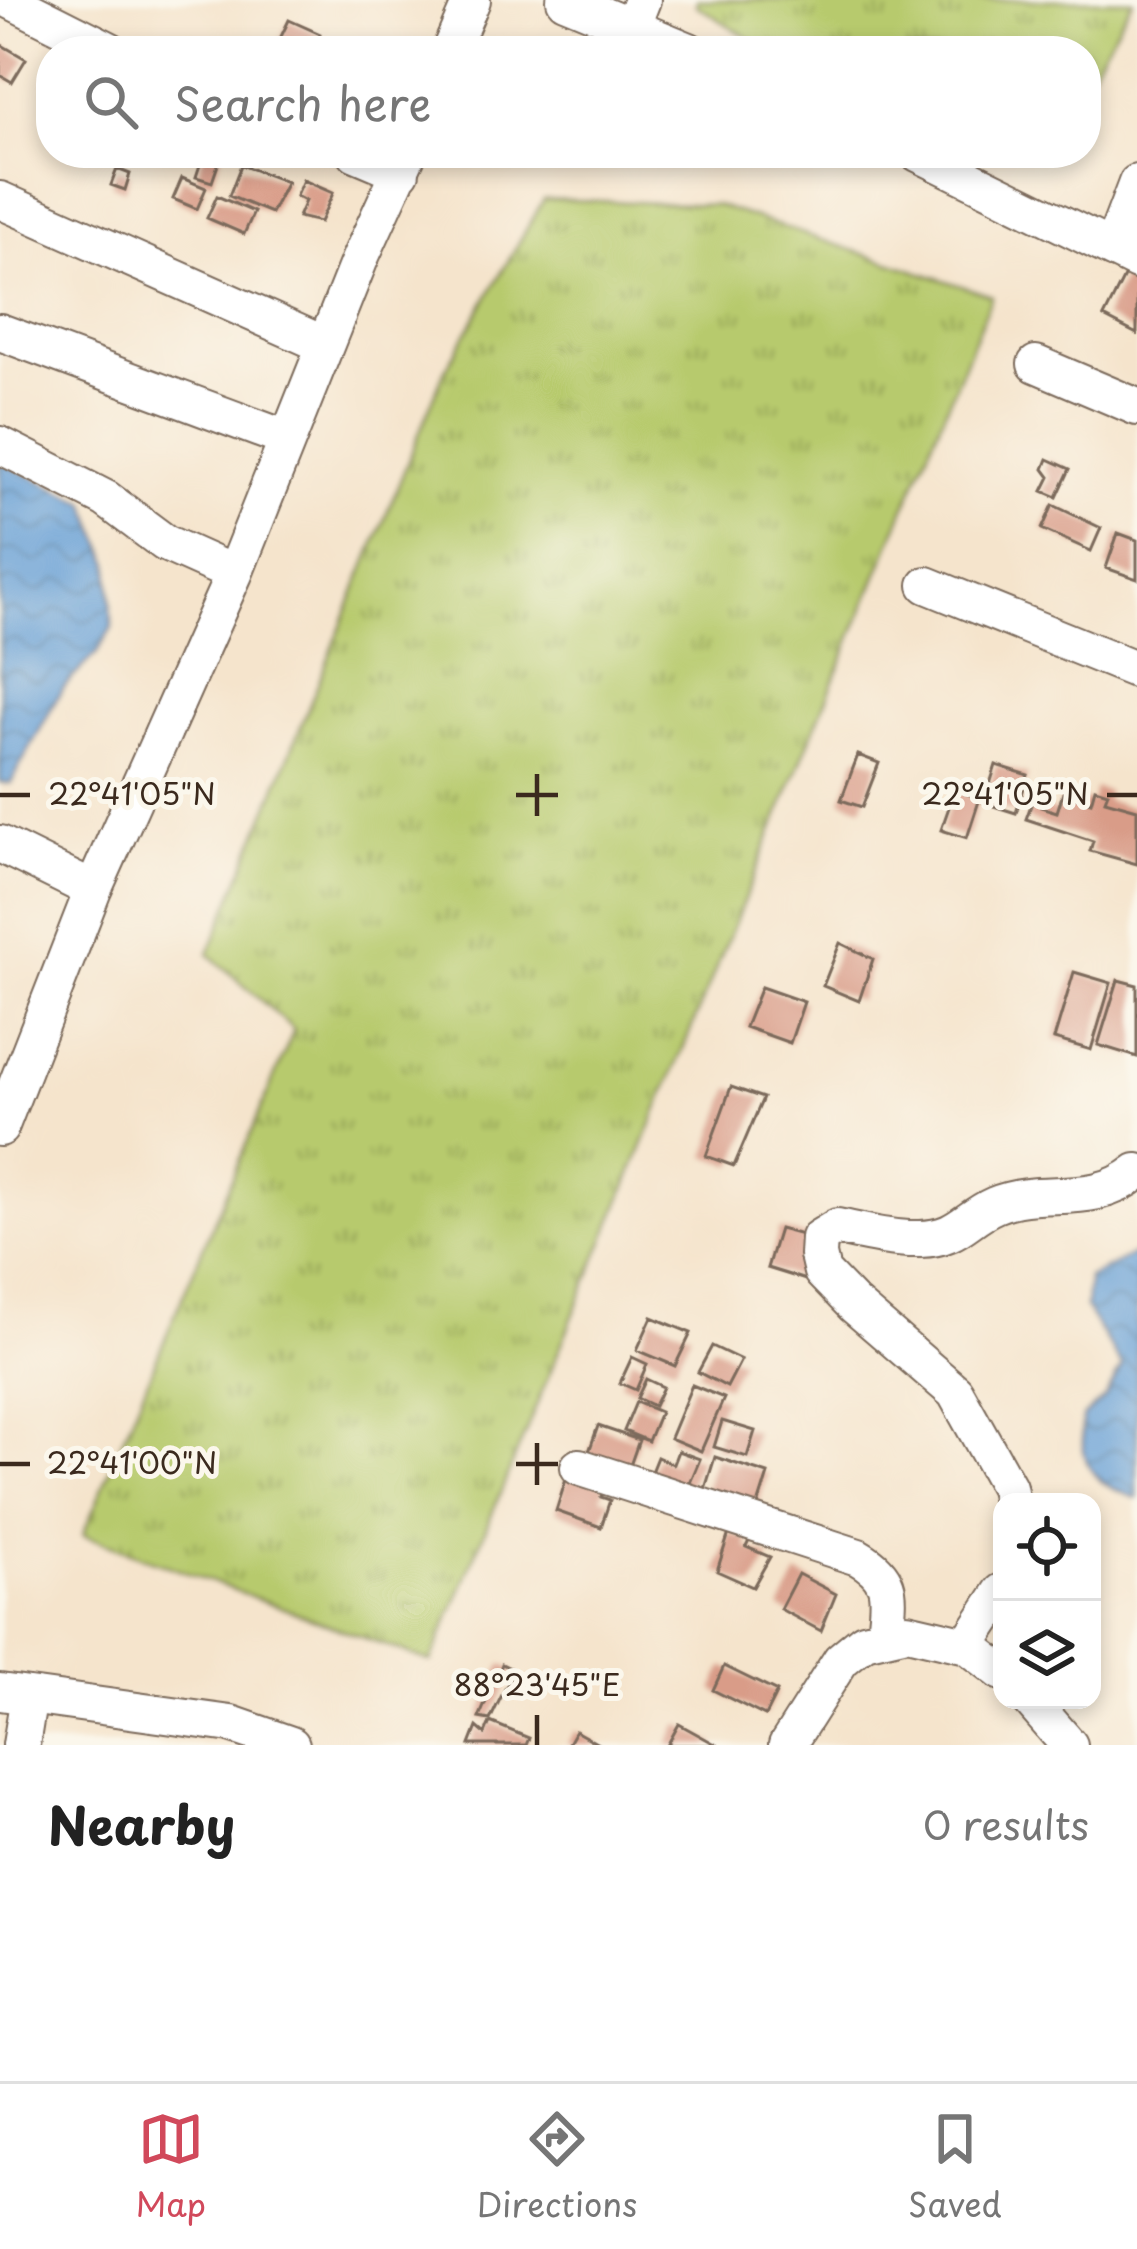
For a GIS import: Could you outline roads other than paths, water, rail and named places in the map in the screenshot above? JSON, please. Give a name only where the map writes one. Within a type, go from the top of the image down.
[{"type":"street","points":[[10,0],[81,36]]},
{"type":"street","points":[[456,36],[472,0]]},
{"type":"street","points":[[565,0],[632,26]]},
{"type":"street","points":[[0,1128],[93,890],[234,574],[401,168]]},
{"type":"street","points":[[948,168],[1124,255],[1137,183]]},
{"type":"street","points":[[0,200],[325,345]]},
{"type":"street","points":[[0,332],[287,440]]},
{"type":"street","points":[[1036,364],[1137,406]]},
{"type":"street","points":[[0,445],[106,499],[165,542],[234,574]]},
{"type":"street","points":[[927,585],[1137,670]]},
{"type":"street","points":[[0,844],[93,890]]},
{"type":"street","points":[[1009,1493],[955,1392],[822,1272],[819,1238],[837,1227],[919,1239],[945,1235],[966,1227],[991,1207],[1013,1200],[1099,1192],[1137,1172]]},
{"type":"street","points":[[579,1467],[858,1557],[881,1574],[889,1588],[885,1635]]},
{"type":"street","points":[[967,1645],[996,1601]]},
{"type":"street","points":[[787,1745],[841,1660],[863,1641],[907,1631],[967,1645],[993,1665]]},
{"type":"street","points":[[21,1745],[15,1694],[171,1731],[231,1724],[291,1745]]},
{"type":"street","points":[[1038,1709],[1069,1745]]},
{"type":"water","points":[[0,462],[86,502],[110,563],[112,627],[96,654],[62,689],[11,783],[0,783]]},
{"type":"water","points":[[1137,1252],[1137,1498],[1108,1486],[1092,1470],[1084,1449],[1082,1418],[1106,1396],[1122,1366],[1086,1309],[1088,1278]]}]
